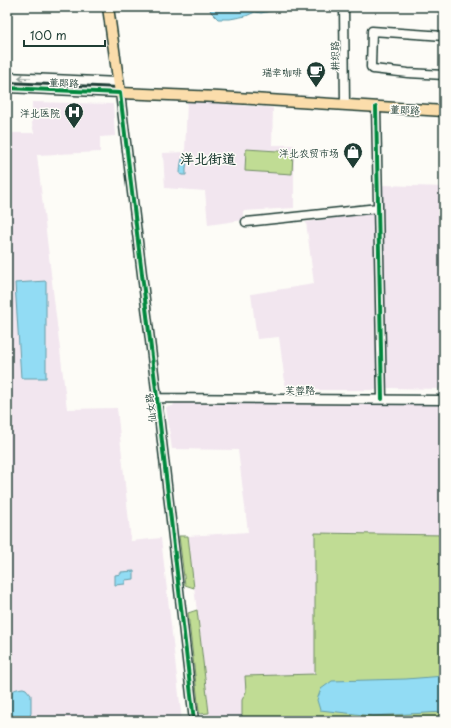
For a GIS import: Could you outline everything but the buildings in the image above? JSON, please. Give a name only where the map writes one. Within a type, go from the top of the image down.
[{"type":"main road","name":"仙女路","points":[[108,7],[120,93]]},
{"type":"main road","name":"董郎路","points":[[120,93],[219,97],[444,111]]},
{"type":"street","name":"耕织路","points":[[344,7],[345,105]]},
{"type":"street","points":[[444,36],[372,31],[371,67],[373,69],[444,76]]},
{"type":"street","name":"董郎路","points":[[7,77],[119,82]]},
{"type":"street","name":"董郎路","points":[[7,88],[120,93]]},
{"type":"street","name":"仙女路","points":[[120,93],[194,721]]},
{"type":"street","points":[[376,107],[382,399]]},
{"type":"street","points":[[246,222],[378,208]]},
{"type":"street","name":"芙蓉路","points":[[157,398],[444,400]]},
{"type":"shaded area","points":[[187,101],[273,108],[272,145],[294,145],[294,208],[243,211],[243,220],[208,225],[205,191],[165,188],[163,153],[185,152]]},
{"type":"shaded area","points":[[32,102],[113,104],[115,136],[100,137],[100,152],[37,155],[67,409],[117,408],[131,541],[161,538],[182,721],[7,721],[7,133],[34,133],[32,124]]},
{"type":"shaded area","points":[[382,185],[444,187],[444,389],[385,388]]},
{"type":"shaded area","points":[[373,213],[378,390],[286,390],[279,337],[257,339],[251,294],[314,284],[306,222]]},
{"type":"shaded area","points":[[175,402],[444,403],[444,535],[315,533],[315,721],[210,721],[188,536],[248,532],[238,450],[172,449],[166,407],[173,406]]},
{"type":"green space","points":[[246,149],[293,152],[292,174],[245,171]]},
{"type":"green space","points":[[315,533],[444,535],[444,721],[210,721],[242,720],[242,700],[246,692],[245,676],[315,674]]},
{"type":"green space","points":[[179,536],[188,536],[194,588],[185,585]]},
{"type":"green space","points":[[197,610],[209,713],[200,714],[188,613]]},
{"type":"water","points":[[209,7],[277,7],[276,10],[261,13],[255,12],[246,16],[230,19],[218,19],[211,12]]},
{"type":"water","points":[[182,159],[185,159],[187,162],[186,175],[180,174]]},
{"type":"water","points":[[46,281],[46,378],[21,378],[15,283]]},
{"type":"water","points":[[134,571],[134,579],[125,580],[125,584],[115,585],[115,575],[121,574],[121,572]]},
{"type":"water","points":[[444,676],[444,712],[373,716],[320,710],[317,700],[321,689],[332,681],[406,679]]},
{"type":"water","points":[[23,688],[26,689],[31,695],[30,716],[7,716],[8,697],[12,691]]},
{"type":"cycle path","points":[[7,88],[120,93],[194,721]]},
{"type":"cycle path","points":[[376,107],[382,399]]},
{"type":"place","name":"瑞幸咖啡","points":[[316,88]]},
{"type":"place","name":"洋北医院","points":[[74,129]]},
{"type":"place","name":"洋北农贸市场","points":[[353,169]]},
{"type":"district","name":"洋北街道","points":[[208,158]]}]
